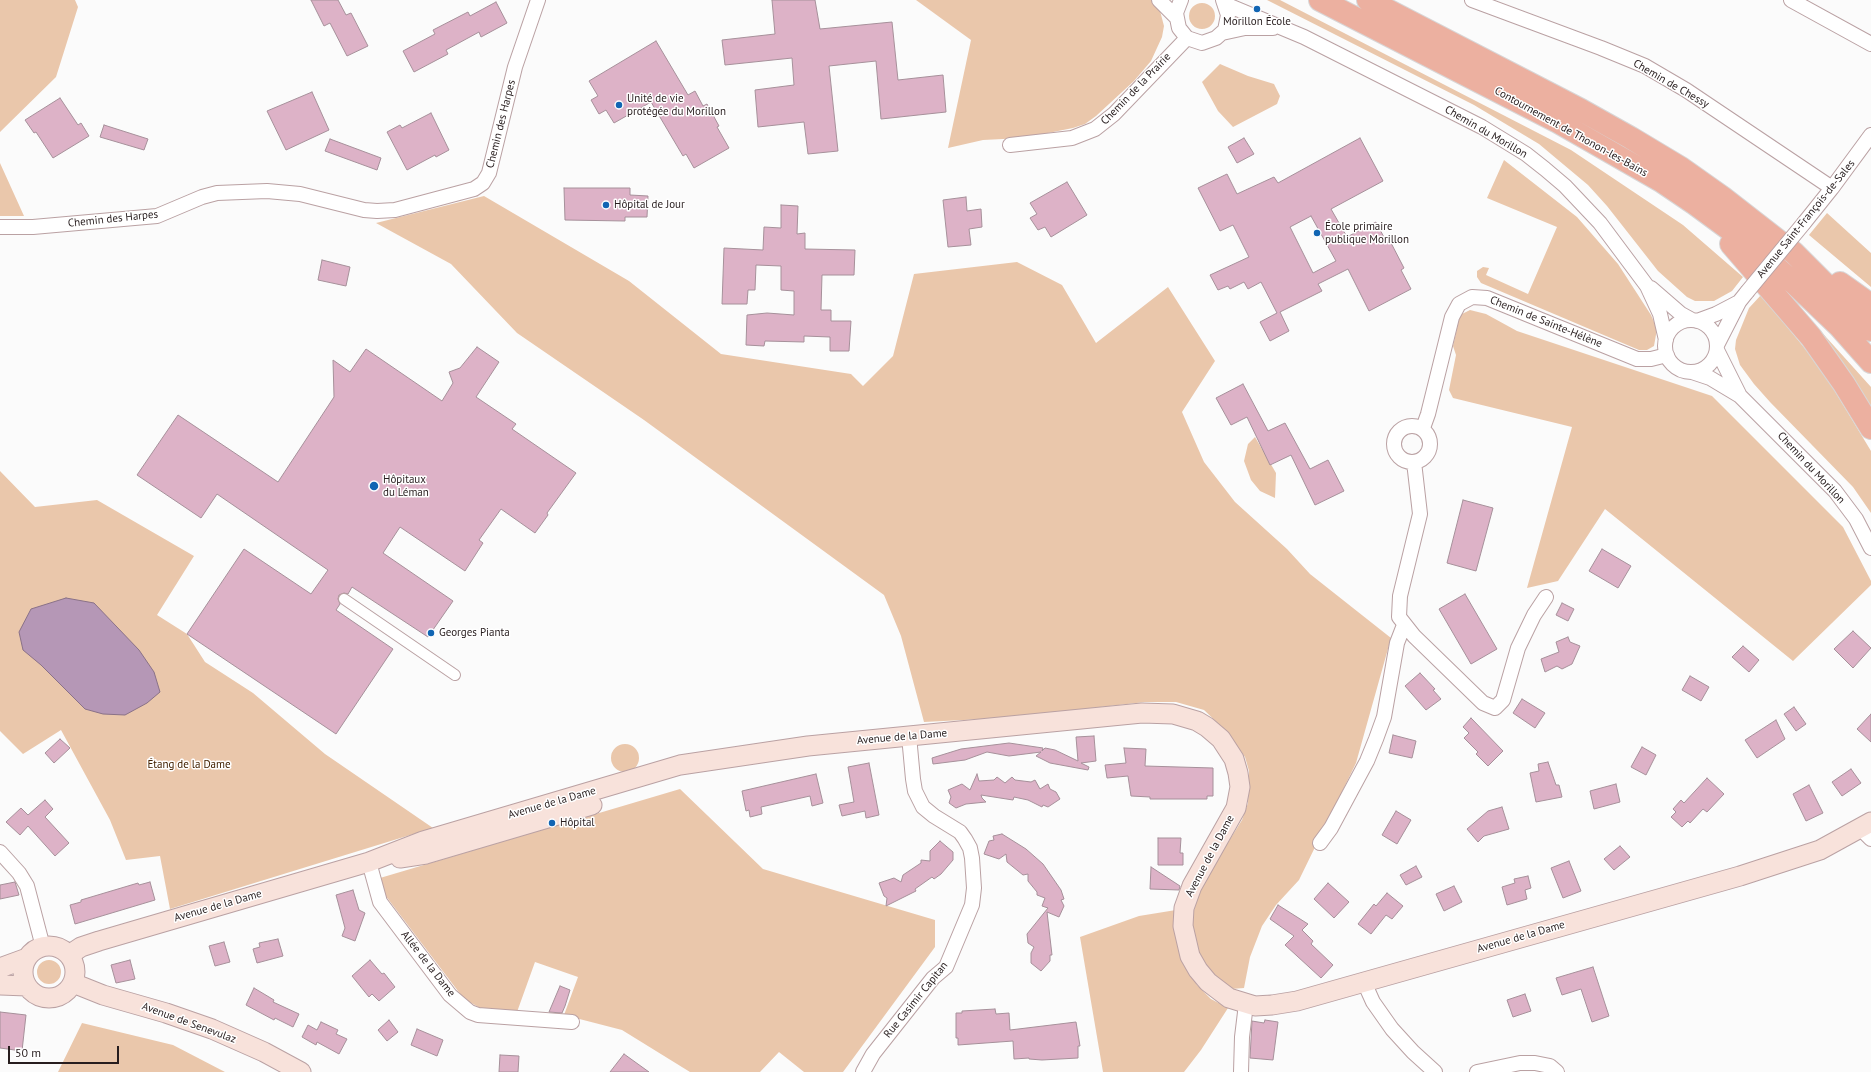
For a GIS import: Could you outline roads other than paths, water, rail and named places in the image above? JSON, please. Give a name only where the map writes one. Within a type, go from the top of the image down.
[{"type":"highway","name":"Contournement de Thonon-les-Bains","points":[[1320,0],[1593,141],[1695,204],[1752,246],[1795,284],[1839,326],[1871,362]]},
{"type":"highway","name":"Contournement de Thonon-les-Bains","points":[[1368,0],[1632,138],[1722,197],[1794,253],[1871,330]]},
{"type":"highway","points":[[1695,204],[1775,293],[1811,337],[1844,384],[1871,428]]},
{"type":"highway","points":[[1794,253],[1823,271],[1871,305]]},
{"type":"main road","name":"Avenue de la Dame","points":[[69,954],[81,947],[99,941],[369,862],[426,854],[684,778],[738,757],[808,746],[1152,713],[1181,715],[1207,727],[1221,739],[1234,759],[1238,773],[1239,794],[1234,814],[1196,878],[1187,897],[1183,917],[1184,933],[1193,962],[1208,982],[1224,995],[1246,1004],[1264,1006],[1289,1002],[1364,982],[1799,858],[1868,830]]},
{"type":"main road","points":[[43,946],[59,948],[69,954],[75,968],[73,983],[66,992],[53,998],[38,996],[27,986],[23,974],[27,958],[32,952],[43,946]]},
{"type":"main road","points":[[0,968],[27,958]]},
{"type":"main road","name":"Avenue de Senevulaz","points":[[73,983],[103,995],[166,1013],[212,1029],[264,1052],[301,1072]]},
{"type":"main road","points":[[0,984],[27,986]]},
{"type":"street","points":[[1159,0],[1176,17]]},
{"type":"street","points":[[1181,0],[1177,9],[1176,17],[1179,28],[1187,38]]},
{"type":"street","name":"Chemin de Chessy","points":[[1472,0],[1645,66],[1686,90],[1832,188]]},
{"type":"street","points":[[1791,0],[1871,44]]},
{"type":"street","name":"Chemin des Harpes","points":[[0,227],[47,226],[157,216],[202,196],[217,193],[267,191],[300,194],[364,210],[377,211],[395,210],[474,189],[483,183],[489,173],[533,1]]},
{"type":"street","points":[[1222,33],[1228,19],[1224,2]]},
{"type":"street","name":"Chemin du Morillon","points":[[1224,2],[1304,37],[1482,127],[1526,154],[1565,186],[1610,234],[1647,286],[1662,320],[1666,340]]},
{"type":"street","name":"Chemin du Morillon","points":[[1187,38],[1198,42],[1206,42],[1216,38],[1222,33],[1250,28],[1286,30]]},
{"type":"street","name":"Chemin de la Prairie","points":[[1010,145],[1072,138],[1095,129],[1114,114],[1187,38]]},
{"type":"street","name":"Avenue Saint-François-de-Sales","points":[[1717,348],[1743,297],[1832,188],[1871,135]]},
{"type":"street","name":"Chemin du Morillon","points":[[1647,286],[1676,310],[1694,320]]},
{"type":"street","name":"Chemin de Sainte-Hélène","points":[[1422,428],[1428,414],[1452,317],[1459,304],[1472,297],[1488,298],[1637,359],[1652,359],[1667,355]]},
{"type":"street","name":"Avenue Saint-François-de-Sales","points":[[1694,320],[1716,314],[1743,297]]},
{"type":"street","points":[[1694,320],[1706,324],[1712,331],[1717,348],[1710,363],[1702,369],[1692,372],[1679,368],[1672,363],[1667,355],[1666,340],[1675,325],[1694,320]]},
{"type":"street","name":"Chemin du Morillon","points":[[1717,348],[1740,396]]},
{"type":"street","name":"Chemin du Morillon","points":[[1692,372],[1710,378],[1740,396],[1835,491],[1856,519],[1871,548]]},
{"type":"street","points":[[1412,425],[1422,428],[1428,434],[1430,441],[1430,448],[1427,455],[1421,460],[1414,462],[1401,458],[1394,447],[1394,440],[1397,434],[1406,426],[1412,425]]},
{"type":"street","points":[[1414,462],[1420,514],[1400,596],[1399,617],[1404,625],[1475,696],[1495,708],[1503,700],[1518,648],[1534,616],[1546,597]]},
{"type":"street","points":[[344,599],[455,675]]},
{"type":"street","points":[[1320,843],[1331,828],[1367,761],[1376,739],[1384,717],[1397,644],[1404,625]]},
{"type":"street","name":"Rue Casimir Capitan","points":[[863,1072],[873,1054],[933,978],[946,967],[972,899],[974,888],[970,848],[960,832],[934,816],[923,807],[915,792],[912,779],[909,736]]},
{"type":"street","points":[[0,852],[19,873],[27,886],[43,946]]},
{"type":"street","name":"Allée de la Dame","points":[[369,862],[380,902],[450,995],[470,1012],[478,1015],[572,1022]]},
{"type":"street","points":[[1364,982],[1373,1002],[1392,1029],[1413,1052],[1435,1072]]},
{"type":"street","points":[[1241,1072],[1242,1037],[1246,1004]]},
{"type":"street","points":[[1477,1072],[1520,1062],[1535,1062],[1550,1066],[1557,1072]]},
{"type":"place","name":"Morillon École","points":[[1257,9]]},
{"type":"place","name":"Unité de vie protégée du Morillon","points":[[619,105]]},
{"type":"place","name":"Hôpital de Jour","points":[[606,205]]},
{"type":"place","name":"École primaire publique Morillon","points":[[1317,233]]},
{"type":"place","name":"Hôpitaux du Léman","points":[[374,486]]},
{"type":"place","name":"Georges Pianta","points":[[431,633]]},
{"type":"place","name":"Hôpital","points":[[552,823]]},
{"type":"park label","name":"Étang de la Dame","points":[[189,765]]}]
